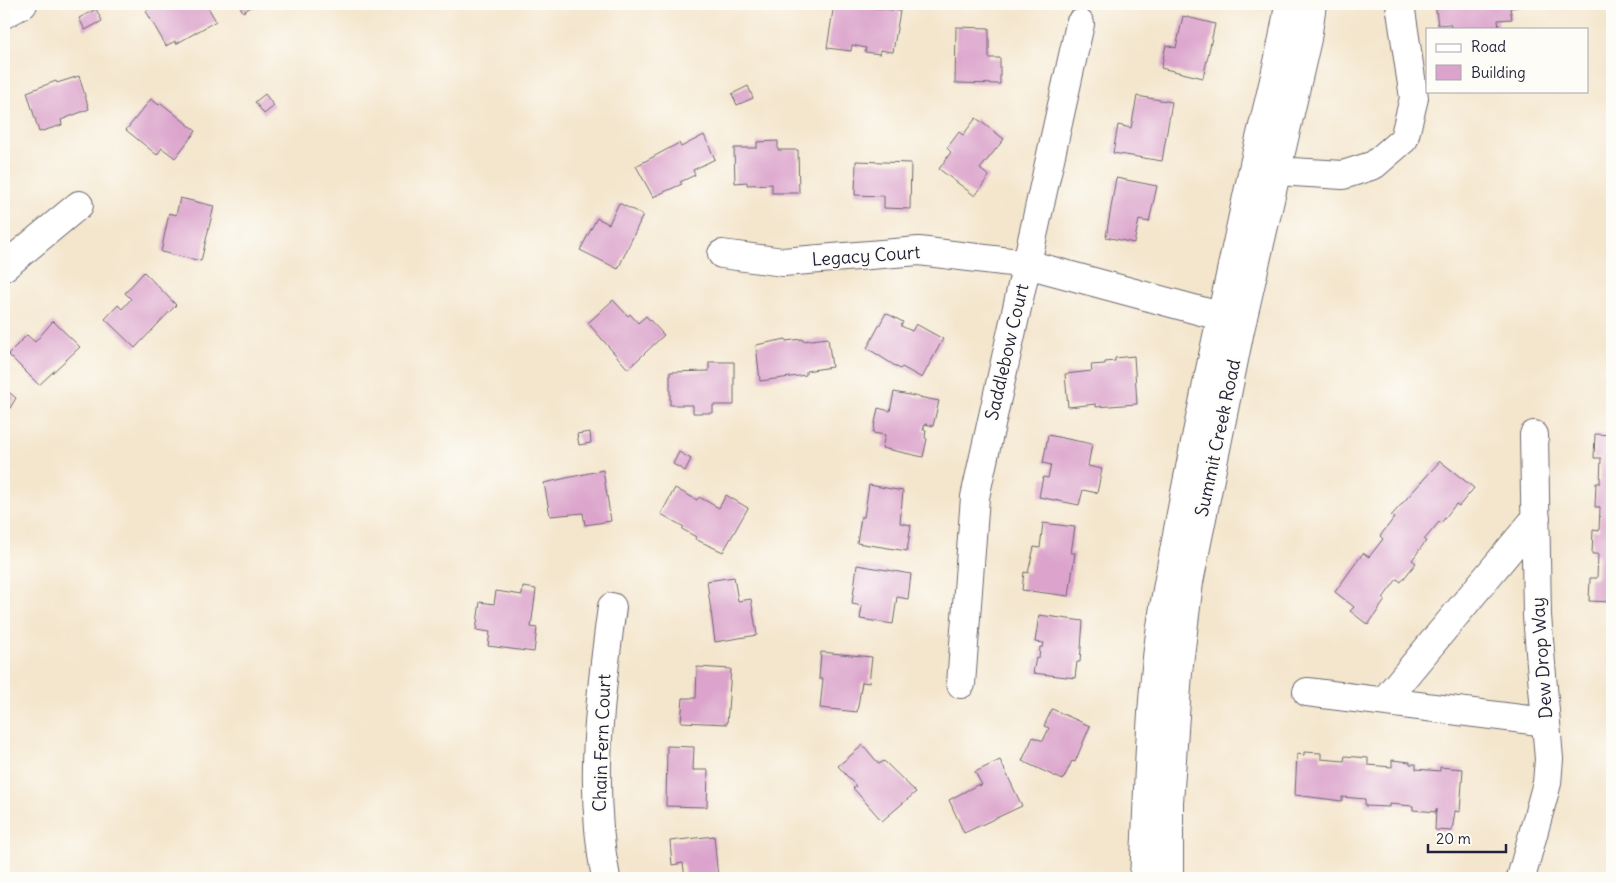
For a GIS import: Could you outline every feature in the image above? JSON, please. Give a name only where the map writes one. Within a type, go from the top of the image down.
[{"type":"street","points":[[4,14],[22,4]]},
{"type":"street","name":"Summit Creek Road","points":[[1144,878],[1155,668],[1164,608],[1265,171],[1289,4]]},
{"type":"street","name":"Summit Creek Road","points":[[1265,171],[1307,39],[1312,4]]},
{"type":"street","points":[[1265,171],[1343,175],[1374,165],[1404,139],[1414,98],[1400,4]]},
{"type":"street","name":"Saddlebow Court","points":[[961,684],[975,497],[1080,24]]},
{"type":"street","points":[[4,267],[79,205]]},
{"type":"street","name":"Legacy Court","points":[[722,254],[784,262],[920,251],[1027,264],[1232,319]]},
{"type":"street","name":"Summit Creek Road","points":[[1169,878],[1169,802],[1184,616],[1206,492],[1232,319]]},
{"type":"street","name":"Dew Drop Way","points":[[1521,878],[1547,783],[1549,759],[1537,616],[1534,435]]},
{"type":"street","points":[[1384,701],[1536,518]]},
{"type":"street","name":"Chain Fern Court","points":[[606,878],[599,817],[598,762],[600,695],[612,607]]},
{"type":"street","points":[[1307,692],[1546,722]]},
{"type":"building","points":[[158,4],[170,4],[171,6],[176,4],[206,4],[216,21],[176,44],[175,41],[166,46],[146,11]]},
{"type":"building","points":[[239,4],[256,4],[243,12]]},
{"type":"building","points":[[834,4],[870,4],[869,7],[900,11],[893,52],[880,50],[880,54],[865,52],[866,48],[852,45],[851,51],[827,48]]},
{"type":"building","points":[[1435,4],[1524,4],[1524,6],[1510,8],[1512,19],[1498,20],[1499,28],[1451,28],[1450,24],[1438,25]]},
{"type":"building","points":[[96,9],[102,21],[85,30],[79,18]]},
{"type":"building","points":[[1183,16],[1215,24],[1203,78],[1161,68],[1166,45],[1176,48]]},
{"type":"building","points":[[956,27],[989,28],[989,58],[1000,58],[1000,84],[955,83]]},
{"type":"building","points":[[79,76],[89,109],[61,120],[62,125],[39,132],[27,92],[56,81],[57,83]]},
{"type":"building","points":[[748,86],[753,98],[737,105],[732,94]]},
{"type":"building","points":[[265,94],[274,106],[264,114],[255,102]]},
{"type":"building","points":[[1137,96],[1172,102],[1162,161],[1113,153],[1118,125],[1131,128]]},
{"type":"building","points":[[151,99],[159,105],[161,103],[196,131],[175,158],[162,148],[157,155],[126,130]]},
{"type":"building","points":[[976,118],[1004,139],[980,169],[989,176],[975,196],[939,169],[951,152],[947,148],[959,132],[963,135]]},
{"type":"building","points":[[704,135],[715,159],[693,170],[695,175],[680,182],[682,184],[653,197],[636,166],[679,143],[681,147]]},
{"type":"building","points":[[778,141],[778,150],[798,150],[799,193],[772,193],[772,184],[747,185],[747,182],[735,183],[734,148],[757,148],[757,142]]},
{"type":"building","points":[[856,161],[911,163],[910,209],[884,208],[884,196],[855,195]]},
{"type":"building","points":[[1116,178],[1157,186],[1149,222],[1139,220],[1134,243],[1106,237]]},
{"type":"building","points":[[180,198],[214,206],[201,261],[161,252],[169,213],[176,215]]},
{"type":"building","points":[[619,203],[643,215],[618,269],[580,250],[597,218],[609,224]]},
{"type":"building","points":[[144,272],[176,305],[135,348],[105,319],[118,305],[122,309],[131,299],[125,293]]},
{"type":"building","points":[[613,300],[628,316],[630,314],[638,323],[646,316],[664,335],[628,369],[588,323]]},
{"type":"building","points":[[886,313],[903,322],[901,326],[912,331],[916,324],[943,339],[922,378],[902,367],[900,369],[867,348]]},
{"type":"building","points":[[53,321],[80,347],[39,385],[8,354],[27,335],[35,342]]},
{"type":"building","points":[[828,338],[832,367],[806,371],[806,375],[760,381],[756,345],[786,339],[786,341],[802,339],[803,341]]},
{"type":"building","points":[[1134,356],[1137,404],[1096,407],[1096,404],[1068,407],[1065,374],[1092,371],[1091,365],[1105,364],[1105,362],[1115,361],[1115,358]]},
{"type":"building","points":[[709,362],[734,362],[734,405],[713,405],[713,413],[693,413],[693,405],[670,405],[670,372],[709,371]]},
{"type":"building","points":[[4,388],[16,398],[4,418]]},
{"type":"building","points":[[894,392],[939,401],[933,426],[925,424],[923,430],[926,430],[925,438],[927,439],[923,457],[882,448],[885,435],[873,433],[878,408],[890,411]]},
{"type":"building","points":[[590,432],[591,443],[579,445],[577,434]]},
{"type":"building","points":[[1595,434],[1612,435],[1612,602],[1589,601],[1590,578],[1597,578],[1598,554],[1592,554],[1593,530],[1599,531],[1600,507],[1595,507],[1596,483],[1600,483],[1601,458],[1594,458]]},
{"type":"building","points":[[1048,435],[1092,444],[1088,466],[1102,469],[1097,493],[1083,490],[1079,505],[1039,497],[1043,477],[1048,478],[1051,465],[1043,463]]},
{"type":"building","points":[[679,452],[691,459],[685,471],[673,464]]},
{"type":"building","points":[[1440,461],[1474,488],[1459,506],[1456,504],[1424,540],[1426,541],[1412,560],[1416,563],[1401,582],[1397,579],[1383,598],[1385,600],[1368,625],[1350,611],[1354,607],[1335,592],[1363,553],[1369,557],[1383,539],[1380,536],[1394,518],[1391,516]]},
{"type":"building","points":[[603,470],[611,521],[585,525],[583,513],[550,516],[544,483]]},
{"type":"building","points":[[869,485],[903,491],[900,523],[911,525],[907,551],[857,543],[861,517],[864,517]]},
{"type":"building","points":[[675,488],[697,500],[699,497],[719,508],[726,495],[748,508],[723,552],[695,539],[696,537],[682,529],[684,527],[661,514]]},
{"type":"building","points":[[1043,523],[1075,527],[1071,553],[1075,553],[1069,596],[1022,590],[1024,572],[1028,573],[1034,547],[1040,548]]},
{"type":"building","points":[[857,565],[911,574],[908,599],[897,597],[893,624],[860,619],[862,606],[852,604]]},
{"type":"building","points":[[734,577],[738,601],[751,599],[757,635],[715,642],[707,581]]},
{"type":"building","points":[[523,587],[536,589],[531,627],[537,628],[534,652],[488,646],[490,632],[476,630],[480,602],[494,604],[496,591],[522,595]]},
{"type":"building","points":[[1039,615],[1083,621],[1080,662],[1077,662],[1075,678],[1033,673],[1036,658],[1039,659],[1040,647],[1043,647],[1044,643],[1035,642]]},
{"type":"building","points":[[821,652],[872,657],[869,683],[862,682],[857,712],[820,708],[823,679],[819,679]]},
{"type":"building","points":[[1612,652],[1612,672],[1611,672],[1608,653]]},
{"type":"building","points":[[697,667],[731,669],[727,724],[681,722],[683,698],[696,698]]},
{"type":"building","points":[[1052,709],[1090,726],[1075,762],[1072,761],[1063,780],[1022,761],[1033,737],[1043,741],[1049,728],[1044,726]]},
{"type":"building","points":[[863,745],[879,764],[884,761],[916,792],[882,821],[853,788],[856,786],[838,766]]},
{"type":"building","points":[[667,746],[694,747],[693,770],[708,770],[707,807],[666,806]]},
{"type":"building","points":[[1304,752],[1321,753],[1321,759],[1344,761],[1345,756],[1368,758],[1368,765],[1392,767],[1392,760],[1416,764],[1416,769],[1440,771],[1440,767],[1463,769],[1460,812],[1455,811],[1452,831],[1435,830],[1436,812],[1413,810],[1413,806],[1389,804],[1389,807],[1365,806],[1365,799],[1342,797],[1342,801],[1295,795],[1297,754],[1304,755]]},
{"type":"building","points":[[1000,760],[1022,806],[964,833],[949,800],[979,784],[979,786],[982,785],[975,772]]},
{"type":"building","points":[[714,836],[718,878],[685,878],[683,863],[672,865],[670,841]]}]
